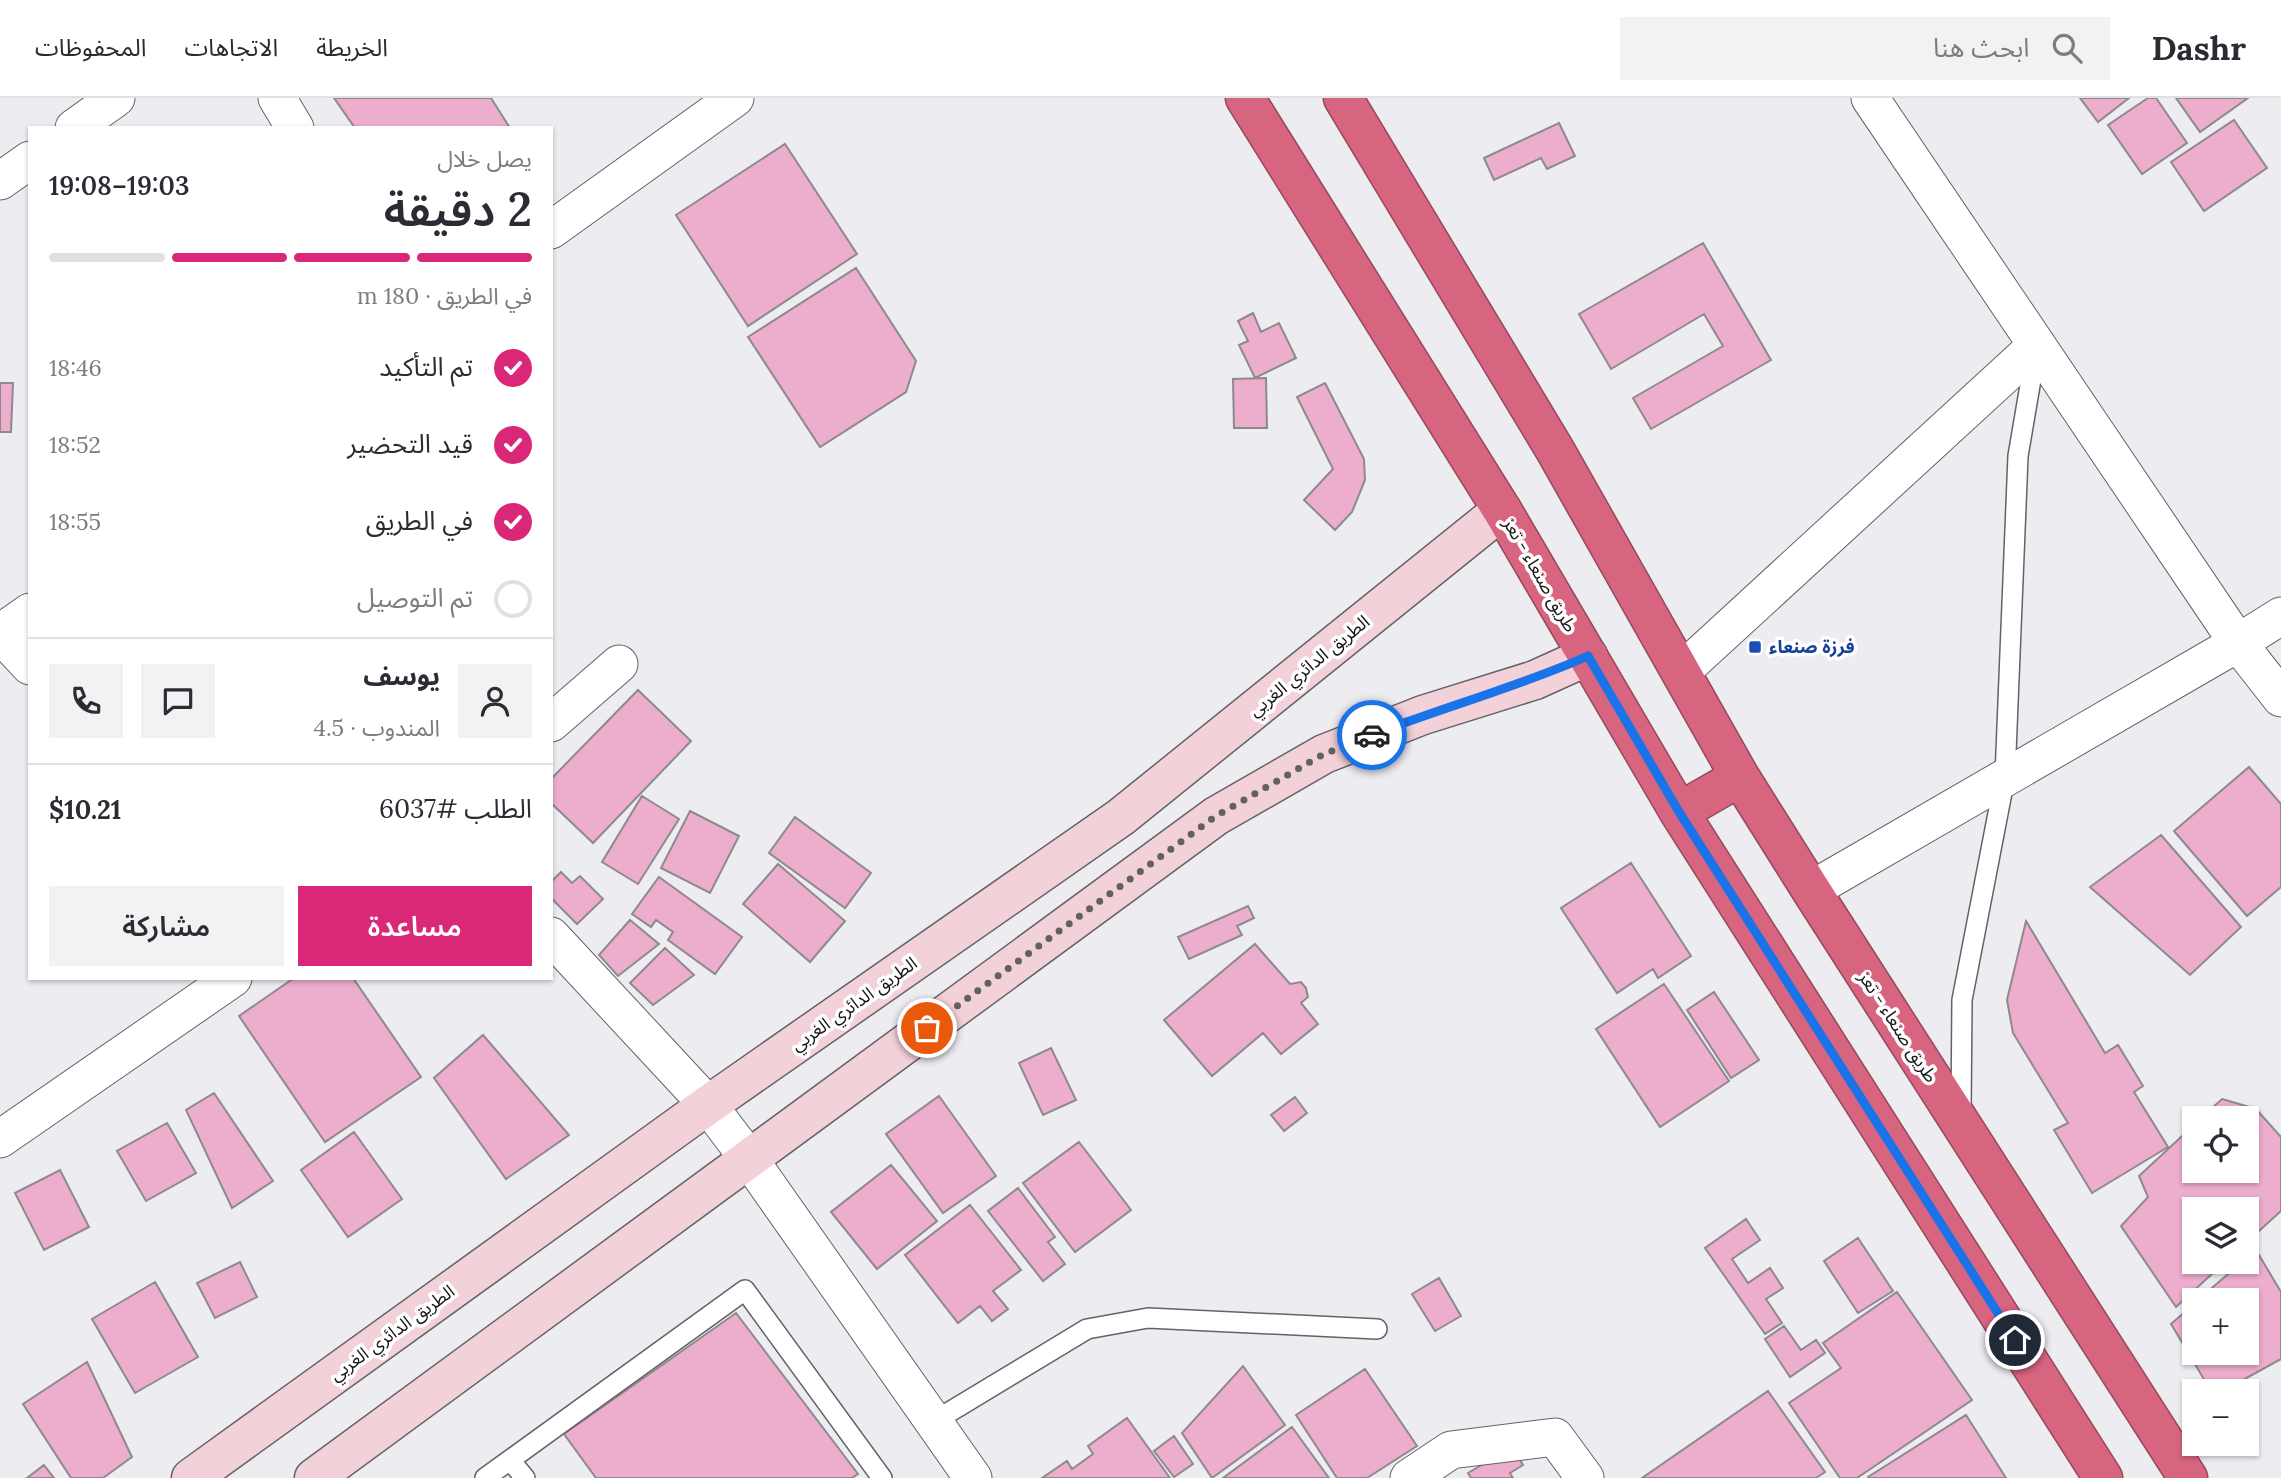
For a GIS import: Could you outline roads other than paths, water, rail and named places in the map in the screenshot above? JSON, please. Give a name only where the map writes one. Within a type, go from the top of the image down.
[{"type":"highway","name":"طريق صنعاء - تعز","points":[[1245,98],[1502,510],[1679,812],[2103,1478]]},
{"type":"highway","name":"طريق صنعاء - تعز","points":[[1343,98],[1555,450],[1740,777],[2188,1478]]},
{"type":"highway","points":[[1679,812],[1740,777]]},
{"type":"main road","name":"الطريق الدائري الغربي","points":[[191,1478],[708,1105],[1121,817],[1502,510]]},
{"type":"main road","points":[[314,1478],[1216,816],[1324,754],[1423,715],[1535,680],[1588,656]]},
{"type":"street","points":[[78,126],[116,98]]},
{"type":"street","points":[[277,98],[294,126]]},
{"type":"street","points":[[553,229],[735,98]]},
{"type":"street","points":[[1870,98],[2238,643],[2281,698]]},
{"type":"street","points":[[0,181],[28,161]]},
{"type":"street","points":[[1681,672],[2037,345]]},
{"type":"street","points":[[28,613],[0,634],[28,664]]},
{"type":"street","points":[[1811,891],[2281,616]]},
{"type":"street","points":[[553,721],[619,664]]},
{"type":"street","points":[[553,938],[708,1105],[749,1159],[973,1478]]},
{"type":"street","points":[[0,1139],[230,980]]},
{"type":"street","points":[[1409,1478],[1451,1450],[1556,1437],[1584,1478]]},
{"type":"lane","points":[[1961,1124],[1962,1000],[2005,777],[2018,456],[2037,345]]},
{"type":"lane","points":[[485,1478],[745,1290],[882,1478]]},
{"type":"lane","points":[[933,1422],[1087,1329],[1148,1318],[1377,1329]]},
{"type":"lane","points":[[510,1460],[525,1478]]},
{"type":"place","name":"فرزة صنعاء","points":[[1755,647]]}]
